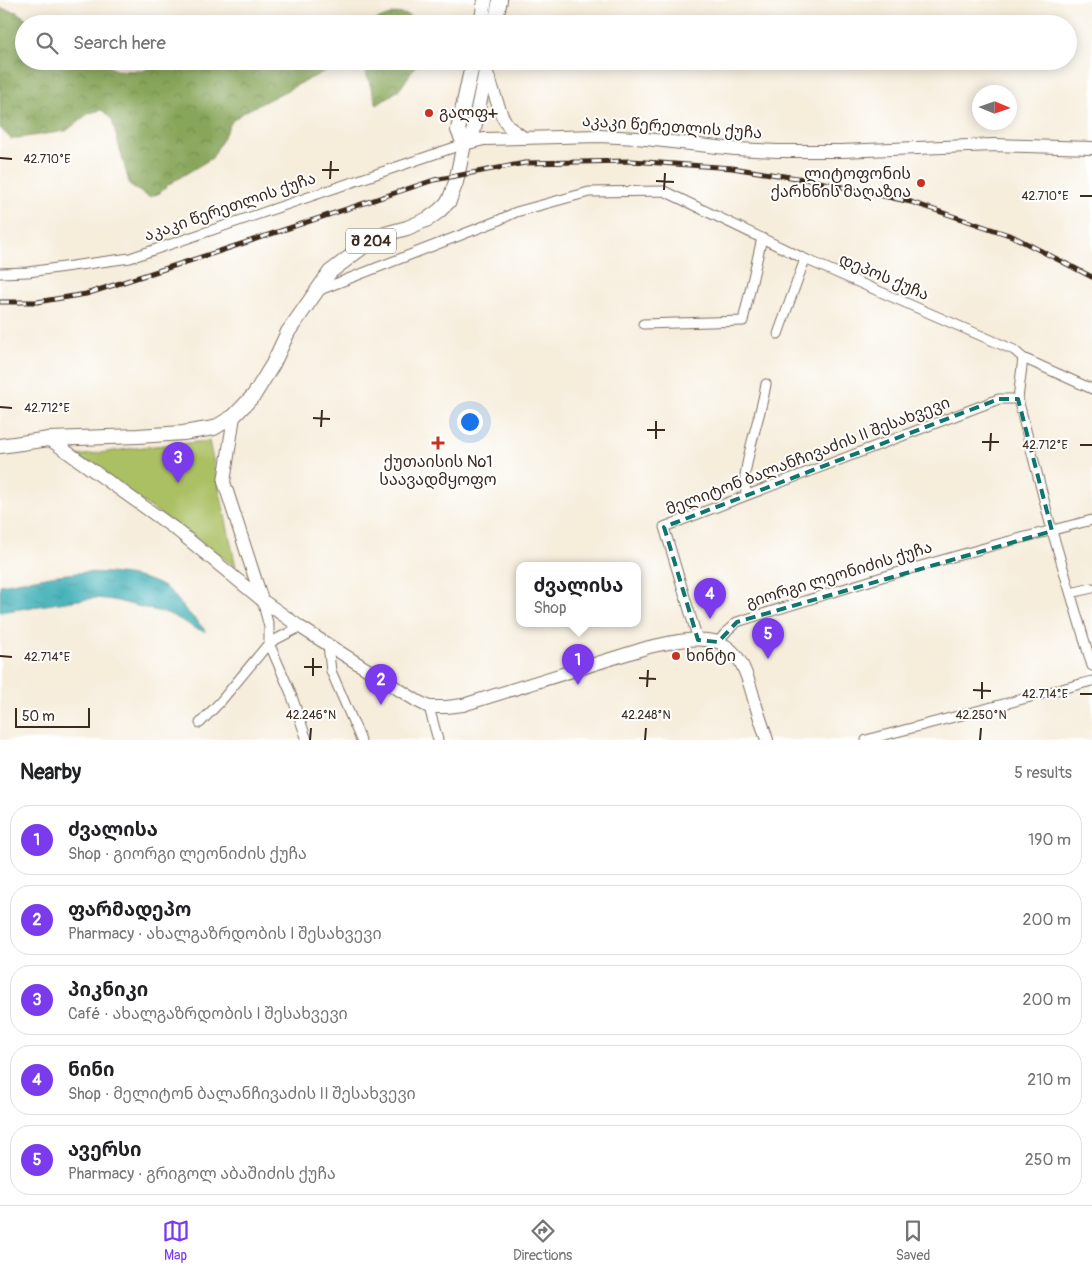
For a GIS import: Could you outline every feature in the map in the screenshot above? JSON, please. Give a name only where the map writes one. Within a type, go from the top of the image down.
[{"type":"main road","points":[[482,15],[485,0]]},
{"type":"main road","points":[[497,15],[500,0]]},
{"type":"main road","name":"შ 204","points":[[0,446],[48,439],[183,433],[214,428],[234,416],[254,395],[288,332],[330,272],[372,240],[428,219],[449,201],[453,192],[464,144],[458,130],[471,70]]},
{"type":"main road","name":"შ 204","points":[[464,144],[472,138],[486,70]]},
{"type":"street","points":[[488,70],[502,116],[509,127],[524,138]]},
{"type":"street","name":"აკაკი წერეთლის ქუჩა","points":[[0,273],[28,272],[130,258],[464,144],[484,139],[599,136],[778,151],[841,151],[994,145],[1092,148]]},
{"type":"street","name":"დეპოს ქუჩა","points":[[317,291],[516,212],[589,192],[664,191],[805,259],[1014,350],[1023,358],[1092,389]]},
{"type":"street","points":[[643,324],[743,321],[762,238]]},
{"type":"street","points":[[778,334],[805,259]]},
{"type":"street","points":[[1023,358],[1018,399],[1052,531],[1092,666]]},
{"type":"street","points":[[746,496],[746,469],[766,384]]},
{"type":"street","name":"მელიტონ ბალანჩივაძის II შესახვევი","points":[[698,640],[664,527],[999,398],[1018,399]]},
{"type":"street","points":[[234,416],[224,482],[262,600],[269,627],[269,643],[290,691],[307,740]]},
{"type":"street","points":[[48,439],[178,531],[262,600],[300,627],[429,707],[463,705],[649,647],[708,640],[718,642],[728,648],[738,658],[746,672],[766,740]]},
{"type":"street","name":"გიორგი ლეონიძის ქუჩა","points":[[718,642],[738,622],[1002,543],[1092,520]]},
{"type":"street","points":[[1071,593],[1092,588]]},
{"type":"street","points":[[200,723],[221,701],[269,643],[300,627]]},
{"type":"street","points":[[328,645],[331,671],[361,740]]},
{"type":"street","points":[[866,740],[1092,682]]},
{"type":"street","points":[[429,707],[438,740]]},
{"type":"highlighted area","points":[[999,399],[1018,399],[1052,531],[737,622],[718,642],[698,640],[664,527]]},
{"type":"green space","points":[[0,8],[17,12],[21,15],[15,15],[15,70],[327,70],[244,112],[232,121],[212,158],[169,184],[160,193],[149,197],[130,186],[112,120],[102,110],[89,113],[66,131],[11,139],[0,128]]},
{"type":"green space","points":[[395,13],[408,15],[390,15]]},
{"type":"green space","points":[[365,70],[413,70],[400,89],[377,105]]},
{"type":"green space","points":[[209,441],[236,567],[77,456],[143,447]]},
{"type":"water","points":[[87,572],[130,576],[161,585],[170,591],[207,632],[194,628],[169,614],[113,600],[96,598],[0,612],[0,585]]},
{"type":"railway","points":[[0,302],[37,302],[86,294],[434,180],[525,163],[631,161],[732,168],[810,180],[911,202],[1012,236],[1092,277]]},
{"type":"place","name":"გალფ+","points":[[429,113]]},
{"type":"place","name":"ლიტოფონის ქარხნის მაღაზია","points":[[921,183]]},
{"type":"place","name":"ქუთაისის №1 საავადმყოფო","points":[[438,443]]},
{"type":"place","name":"პიკნიკი","points":[[178,483]]},
{"type":"place","name":"ნინი","points":[[710,619]]},
{"type":"place","name":"ხინტი","points":[[676,656]]},
{"type":"place","name":"ავერსი","points":[[768,659]]},
{"type":"place","name":"ძვალისა","points":[[578,685]]},
{"type":"place","name":"ფარმადეპო","points":[[381,705]]}]
